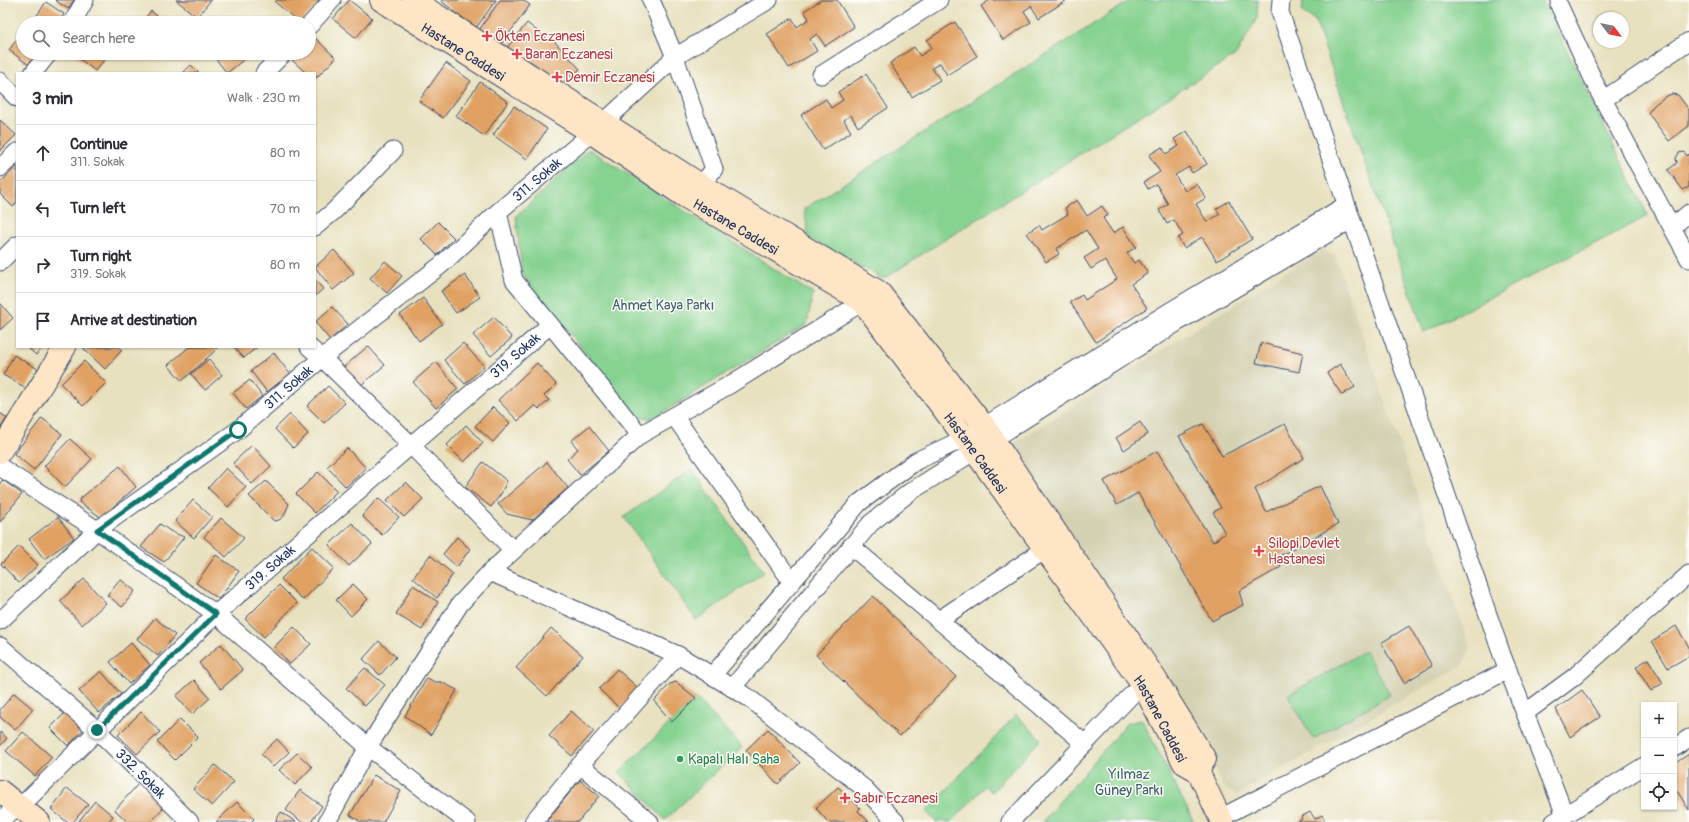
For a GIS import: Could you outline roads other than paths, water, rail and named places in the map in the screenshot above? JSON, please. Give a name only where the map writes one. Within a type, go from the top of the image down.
[{"type":"main road","name":"Hastane Caddesi","points":[[381,0],[598,127]]},
{"type":"main road","name":"Hastane Caddesi","points":[[413,0],[598,127],[693,190],[870,297],[918,339],[989,432],[1149,681]]},
{"type":"main road","name":"Hastane Caddesi","points":[[870,297],[969,444],[1045,549],[1149,681],[1205,759],[1198,771],[1221,820]]},
{"type":"main road","points":[[0,452],[64,348]]},
{"type":"main road","points":[[0,791],[39,822]]},
{"type":"street","points":[[76,16],[85,0]]},
{"type":"street","points":[[316,18],[332,0]]},
{"type":"street","points":[[651,0],[674,57],[714,169],[693,190]]},
{"type":"street","name":"311. Sokak","points":[[0,621],[97,530],[238,430],[322,358],[441,265],[498,212],[598,127],[674,57],[769,0]]},
{"type":"street","points":[[821,75],[939,0]]},
{"type":"street","points":[[1281,0],[1280,12],[1508,670],[1525,713],[1559,819],[1641,768]]},
{"type":"street","points":[[1559,5],[1603,100],[1689,259]]},
{"type":"street","points":[[1603,100],[1689,41]]},
{"type":"street","points":[[34,72],[43,60]]},
{"type":"street","points":[[265,72],[277,60]]},
{"type":"street","points":[[0,81],[16,95]]},
{"type":"street","points":[[316,226],[334,211],[393,151]]},
{"type":"street","points":[[0,168],[16,153]]},
{"type":"street","points":[[989,432],[1346,204]]},
{"type":"street","points":[[498,212],[514,280],[640,435]]},
{"type":"street","points":[[1672,227],[1689,213]]},
{"type":"street","points":[[732,688],[871,523],[969,444],[1351,220]]},
{"type":"street","points":[[0,262],[16,246]]},
{"type":"street","points":[[327,822],[368,746],[460,604],[490,572],[640,435],[732,384],[870,297]]},
{"type":"street","name":"319. Sokak","points":[[0,821],[9,813],[20,807],[216,614],[550,325]]},
{"type":"street","points":[[310,348],[411,445],[513,550]]},
{"type":"street","points":[[674,416],[792,582]]},
{"type":"street","points":[[712,676],[859,503],[916,461],[969,444]]},
{"type":"street","points":[[0,467],[97,530],[216,614],[368,746],[467,822]]},
{"type":"street","points":[[851,546],[1085,744]]},
{"type":"street","points":[[939,620],[1045,549]]},
{"type":"street","points":[[490,572],[678,655],[749,698],[865,789],[896,822]]},
{"type":"street","points":[[1525,713],[1574,676],[1689,574]]},
{"type":"street","name":"332. Sokak","points":[[0,646],[97,730],[190,822]]},
{"type":"street","points":[[533,822],[580,765],[678,655]]},
{"type":"street","points":[[1221,820],[1508,670]]},
{"type":"street","points":[[1010,822],[1085,744],[1149,681]]},
{"type":"street","points":[[1677,746],[1689,738]]},
{"type":"street","points":[[580,765],[650,822]]},
{"type":"place","name":"Ökten Eczanesi","points":[[487,36]]},
{"type":"place","name":"Baran Eczanesi","points":[[517,54]]},
{"type":"place","name":"Demir Eczanesi","points":[[557,77]]},
{"type":"place","name":"Silopi Devlet Hastanesi","points":[[1259,551]]},
{"type":"place","name":"Kapalı Halı Saha","points":[[680,759]]},
{"type":"place","name":"Sabır Eczanesi","points":[[845,798]]},
{"type":"park label","name":"Ahmet Kaya Parkı","points":[[663,305]]},
{"type":"park label","name":"Yılmaz Güney Parkı","points":[[1129,782]]}]
